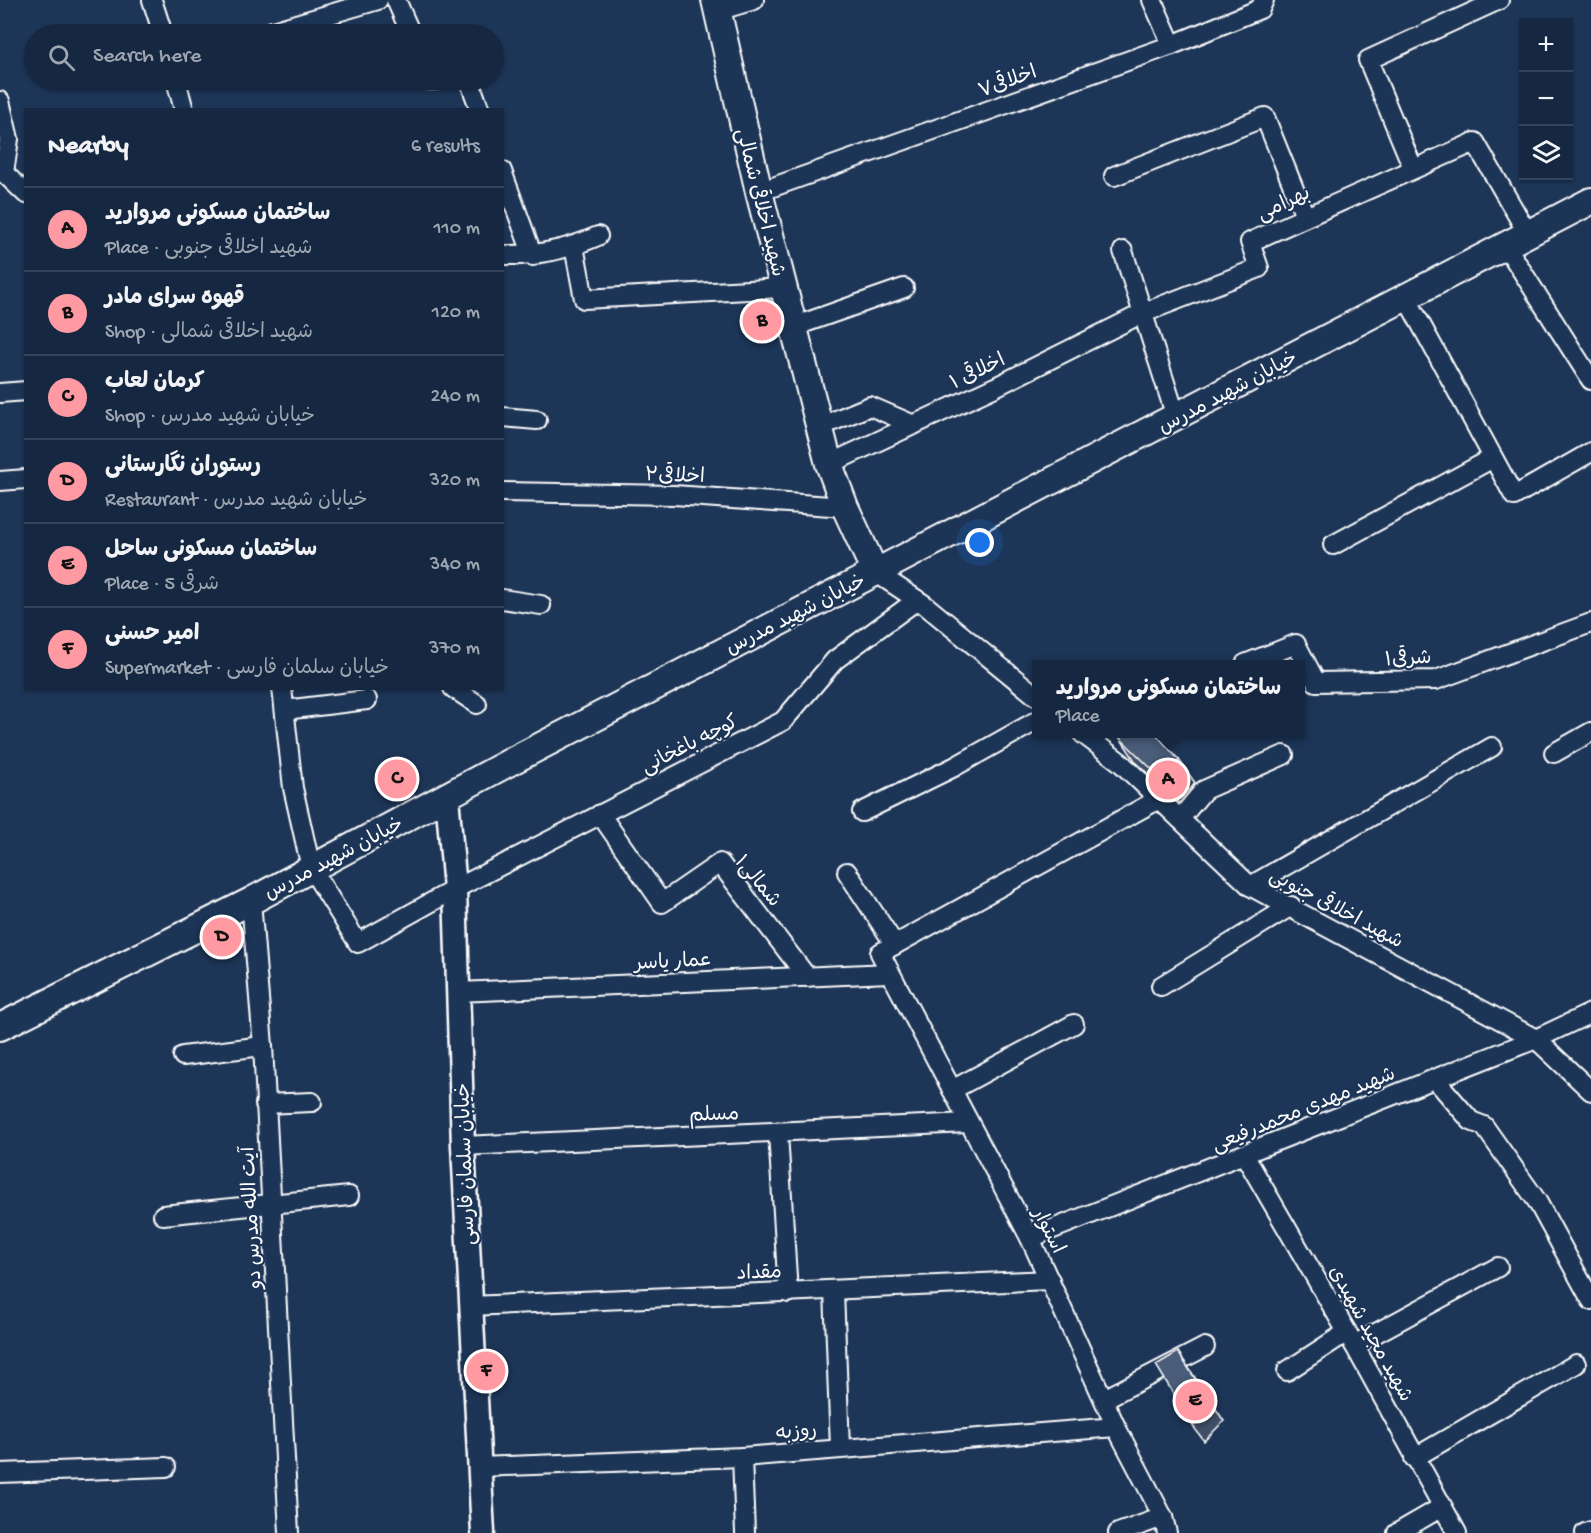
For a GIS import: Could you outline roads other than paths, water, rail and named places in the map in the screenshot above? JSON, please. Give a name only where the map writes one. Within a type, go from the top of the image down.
[{"type":"main road","name":"شهید اخلاقی شمالی","points":[[716,5],[759,192],[829,464],[845,507],[875,572]]},
{"type":"main road","name":"خیابان شهید مدرس","points":[[0,1027],[251,902],[447,796],[875,572],[1591,201]]},
{"type":"street","points":[[152,0],[160,24]]},
{"type":"street","points":[[293,24],[358,3],[378,0]]},
{"type":"street","points":[[396,0],[407,24]]},
{"type":"street","points":[[716,5],[754,0]]},
{"type":"street","points":[[1152,0],[1172,45]]},
{"type":"street","name":"اخلاقی۷","points":[[759,192],[1172,45],[1260,9],[1264,0]]},
{"type":"street","points":[[1413,168],[1368,60],[1498,0]]},
{"type":"street","points":[[179,90],[183,108]]},
{"type":"street","points":[[473,90],[479,108]]},
{"type":"street","points":[[0,100],[9,139],[2,173],[24,192]]},
{"type":"street","points":[[1114,176],[1265,117],[1305,216]]},
{"type":"street","name":"بهرامی","points":[[1143,313],[1259,268],[1250,242],[1475,142],[1517,240]]},
{"type":"street","points":[[504,176],[533,256]]},
{"type":"street","points":[[504,255],[533,256],[574,246],[598,236]]},
{"type":"street","points":[[1517,240],[1591,380]]},
{"type":"street","points":[[574,246],[584,299],[783,288]]},
{"type":"street","points":[[1123,251],[1176,417]]},
{"type":"street","points":[[793,327],[904,288]]},
{"type":"street","points":[[1406,297],[1514,496],[1591,452]]},
{"type":"street","name":"اخلاقی ۱","points":[[829,464],[1143,313]]},
{"type":"street","points":[[0,393],[24,391]]},
{"type":"street","points":[[819,427],[870,406],[914,425]]},
{"type":"street","points":[[504,417],[537,420]]},
{"type":"street","points":[[1333,544],[1493,458]]},
{"type":"street","points":[[0,481],[24,479]]},
{"type":"street","name":"اخلاقی۲","points":[[504,492],[674,495],[845,507]]},
{"type":"street","points":[[875,572],[917,600],[1032,693]]},
{"type":"street","points":[[504,599],[541,605]]},
{"type":"street","name":"کوچه باغخانی","points":[[311,868],[358,943],[455,889],[783,721],[835,660],[917,600]]},
{"type":"street","name":"شرقی۱","points":[[1305,661],[1316,682],[1436,680],[1591,623]]},
{"type":"street","name":"شرقی۱","points":[[1255,660],[1296,644],[1304,660]]},
{"type":"street","points":[[282,690],[293,788],[311,868]]},
{"type":"street","points":[[456,690],[477,704]]},
{"type":"street","points":[[285,710],[367,700]]},
{"type":"street","points":[[862,812],[954,767],[1032,723]]},
{"type":"street","points":[[1554,753],[1591,732]]},
{"type":"street","name":"شهید اخلاقی جنوبی","points":[[1088,738],[1120,762],[1250,886],[1536,1039],[1591,1091]]},
{"type":"street","points":[[1250,886],[1492,747]]},
{"type":"street","points":[[1120,762],[1133,748]]},
{"type":"street","points":[[1180,819],[1204,790],[1284,755]]},
{"type":"street","name":"خیابان سلمان فارسی","points":[[447,796],[455,889],[463,1146],[483,1533]]},
{"type":"street","points":[[888,949],[1159,799]]},
{"type":"street","name":"شمالی۱","points":[[600,814],[662,903],[720,863],[807,977]]},
{"type":"street","name":"استوار","points":[[847,872],[888,949],[890,973],[1030,1238],[1116,1427],[1165,1525]]},
{"type":"street","name":"آیت الله مدرس دو","points":[[251,902],[263,1046],[290,1533]]},
{"type":"street","points":[[1161,986],[1291,906]]},
{"type":"street","name":"عمار یاسر","points":[[459,992],[890,973]]},
{"type":"street","name":"شهید مهدی محمدرفیعی","points":[[1030,1238],[1245,1156],[1536,1039],[1591,1013]]},
{"type":"street","points":[[952,1090],[1074,1024]]},
{"type":"street","points":[[183,1056],[263,1046]]},
{"type":"street","points":[[1435,1079],[1471,1121],[1484,1126],[1536,1201],[1591,1300]]},
{"type":"street","points":[[266,1104],[312,1102]]},
{"type":"street","name":"مسلم","points":[[463,1146],[968,1123]]},
{"type":"street","points":[[778,1133],[788,1293]]},
{"type":"street","name":"شهید مجید شهیدی","points":[[1245,1156],[1351,1338],[1456,1533]]},
{"type":"street","points":[[163,1215],[349,1196]]},
{"type":"street","points":[[1287,1371],[1498,1267]]},
{"type":"street","name":"مقداد","points":[[470,1306],[1050,1280]]},
{"type":"street","points":[[834,1291],[840,1448]]},
{"type":"street","points":[[1104,1400],[1205,1347]]},
{"type":"street","points":[[1414,1458],[1576,1364]]},
{"type":"street","name":"روزبه","points":[[479,1467],[742,1457],[1116,1427]]},
{"type":"street","points":[[742,1457],[745,1533]]},
{"type":"street","points":[[0,1473],[166,1467]]},
{"type":"street","points":[[1397,1533],[1442,1508]]},
{"type":"street","points":[[1118,1533],[1165,1525]]},
{"type":"street","points":[[1585,1533],[1591,1531]]},
{"type":"place","name":"قهوه سرای مادر","points":[[762,321]]},
{"type":"place","name":"کرمان لعاب","points":[[397,779]]},
{"type":"place","name":"ساختمان مسکونی مروارید","points":[[1168,780]]},
{"type":"place","name":"رستوران نگارستانی","points":[[222,937]]},
{"type":"place","name":"امیر حسنی","points":[[486,1371]]},
{"type":"place","name":"ساختمان مسکونی ساحل","points":[[1195,1401]]}]
